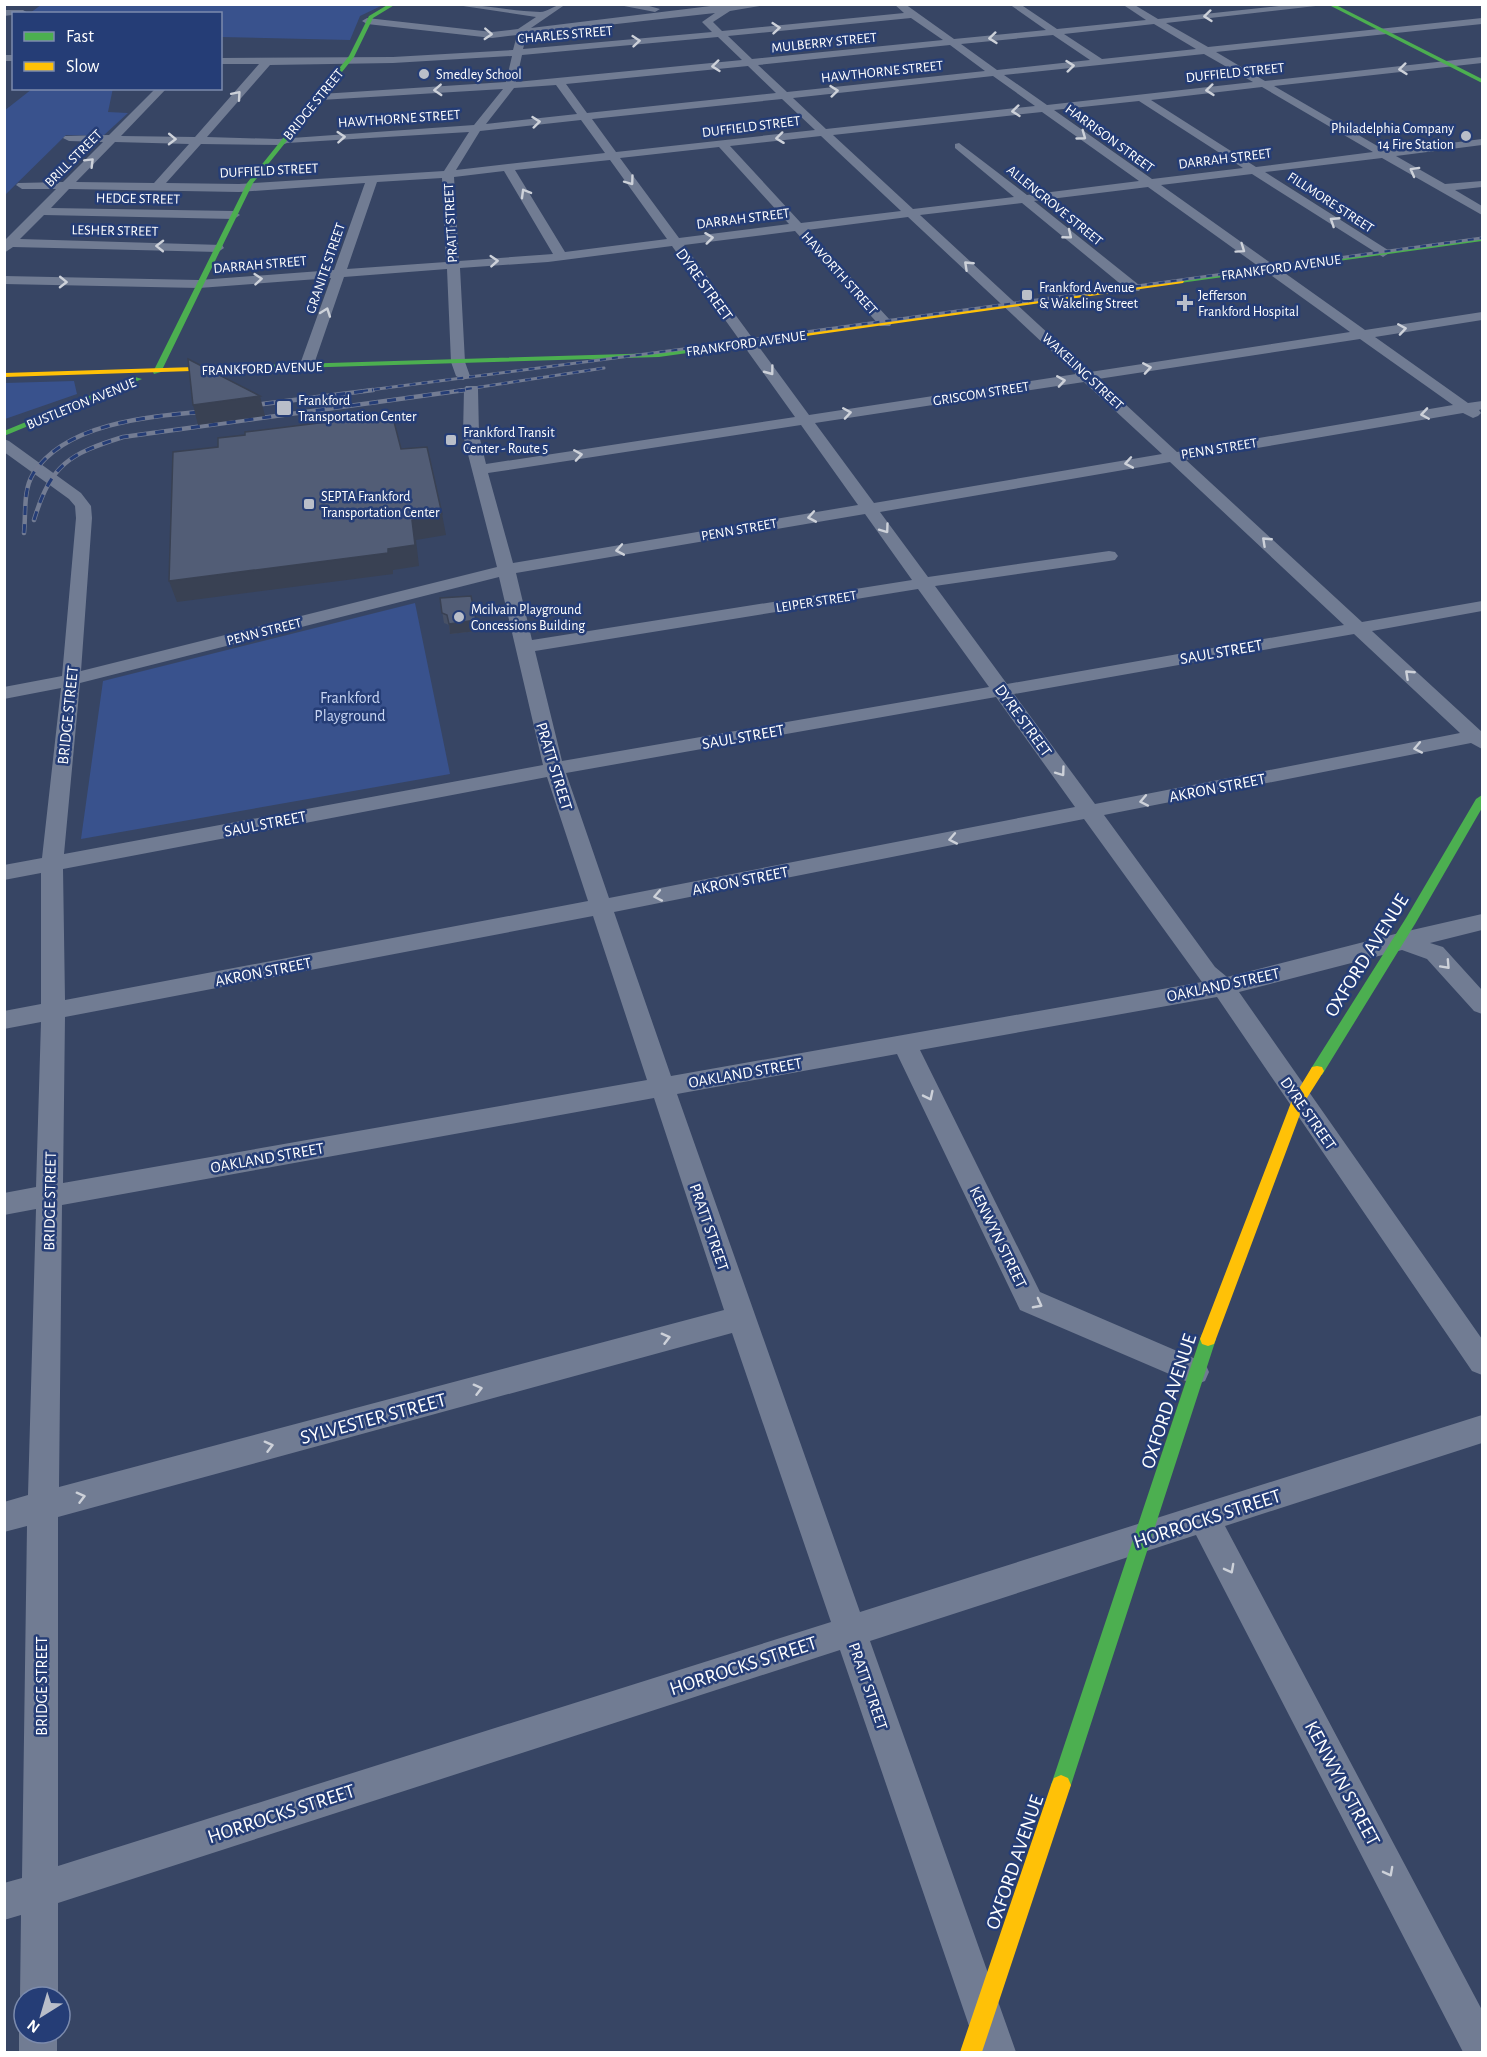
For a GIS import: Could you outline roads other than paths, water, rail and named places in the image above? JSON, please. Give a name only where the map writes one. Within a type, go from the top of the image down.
[{"type":"main road","points":[[367,21],[394,4]]},
{"type":"main road","points":[[1329,4],[1482,81]]},
{"type":"main road","name":"BRIDGE STREET","points":[[157,372],[248,188],[282,141],[311,114],[361,40],[367,21]]},
{"type":"main road","name":"FRANKFORD AVENUE","points":[[4,375],[306,367],[464,375],[659,355],[1482,239]]},
{"type":"main road","name":"BUSTLETON AVENUE","points":[[4,434],[157,372]]},
{"type":"main road","points":[[90,399],[93,393],[94,374]]},
{"type":"main road","name":"OXFORD AVENUE","points":[[971,2052],[1144,1538],[1196,1372],[1299,1100],[1399,941],[1482,799]]},
{"type":"street","points":[[454,4],[545,15]]},
{"type":"street","points":[[522,33],[524,28],[562,4]]},
{"type":"street","points":[[618,4],[651,6],[690,13]]},
{"type":"street","points":[[367,21],[492,35],[767,4]]},
{"type":"street","name":"HARRISON STREET","points":[[898,4],[1482,420]]},
{"type":"street","points":[[1013,4],[1102,63]]},
{"type":"street","points":[[1126,4],[1482,211]]},
{"type":"street","name":"MULBERRY STREET","points":[[321,97],[510,86],[560,91],[750,63],[1329,4]]},
{"type":"street","points":[[629,21],[651,6]]},
{"type":"street","points":[[718,33],[707,21],[732,7]]},
{"type":"street","name":"CHARLES STREET","points":[[222,61],[347,62],[517,52],[911,15]]},
{"type":"street","name":"HAWTHORNE STREET","points":[[69,138],[282,141],[478,128],[1482,21]]},
{"type":"street","name":"PRATT STREET","points":[[522,33],[510,86],[503,102],[474,132],[448,174],[453,264],[464,375],[471,435],[479,471],[492,512],[554,769],[741,1318],[997,2052]]},
{"type":"street","name":"WAKELING STREET","points":[[718,33],[1479,740]]},
{"type":"street","name":"DUFFIELD STREET","points":[[22,185],[248,188],[448,174],[1482,60]]},
{"type":"street","points":[[156,187],[266,63]]},
{"type":"street","name":"BRILL STREET","points":[[8,246],[160,90]]},
{"type":"street","name":"DYRE STREET","points":[[560,91],[584,117],[1207,973],[1223,987],[1482,1362]]},
{"type":"street","name":"FILLMORE STREET","points":[[1141,98],[1383,253]]},
{"type":"street","points":[[478,105],[503,102]]},
{"type":"street","name":"DARRAH STREET","points":[[4,280],[199,284],[561,256],[1482,142]]},
{"type":"street","name":"HAWORTH STREET","points":[[722,144],[885,323]]},
{"type":"street","name":"ALLENGROVE STREET","points":[[958,146],[1134,288]]},
{"type":"street","points":[[508,168],[561,256]]},
{"type":"street","name":"GRANITE STREET","points":[[306,367],[372,179]]},
{"type":"street","points":[[1445,188],[1482,184]]},
{"type":"street","name":"HEDGE STREET","points":[[41,211],[234,215]]},
{"type":"street","name":"LESHER STREET","points":[[8,246],[218,248]]},
{"type":"street","name":"GRISCOM STREET","points":[[479,471],[1482,316]]},
{"type":"street","name":"PENN STREET","points":[[4,693],[71,679],[506,570],[1482,405]]},
{"type":"street","name":"BRIDGE STREET","points":[[4,444],[58,482],[83,506],[71,679],[52,864],[53,1011],[43,1507],[39,1985]]},
{"type":"street","name":"LEIPER STREET","points":[[524,647],[1109,556]]},
{"type":"street","name":"SAUL STREET","points":[[4,873],[554,769],[1482,606]]},
{"type":"street","name":"AKRON STREET","points":[[4,1020],[1090,812],[1479,740]]},
{"type":"street","name":"OAKLAND STREET","points":[[4,1204],[1223,987],[1482,922]]},
{"type":"street","points":[[1399,941],[1435,953],[1482,1005]]},
{"type":"street","name":"KENWYN STREET","points":[[904,1043],[1030,1301],[1196,1372]]},
{"type":"street","name":"SYLVESTER STREET","points":[[4,1517],[741,1318]]},
{"type":"street","name":"HORROCKS STREET","points":[[4,1902],[1482,1429]]},
{"type":"street","name":"KENWYN STREET","points":[[1203,1517],[1482,2049]]},
{"type":"railway","points":[[362,391],[691,348],[1482,238]]},
{"type":"railway","points":[[454,391],[604,368]]},
{"type":"railway","points":[[247,406],[373,390]]},
{"type":"railway","points":[[34,520],[47,486],[65,464],[89,449],[123,437],[465,390]]},
{"type":"railway","points":[[24,533],[26,495],[30,480],[48,456],[67,442],[114,424],[211,411]]},
{"type":"place","name":"Smedley School","points":[[424,74]]},
{"type":"place","name":"Philadelphia Company 14 Fire Station","points":[[1466,136]]},
{"type":"place","name":"Frankford Avenue & Wakeling Street","points":[[1027,295]]},
{"type":"place","name":"Jefferson Frankford Hospital","points":[[1185,303]]},
{"type":"place","name":"Frankford Transportation Center","points":[[284,408]]},
{"type":"place","name":"Frankford Transit Center - Route 5","points":[[451,440]]},
{"type":"place","name":"SEPTA Frankford Transportation Center","points":[[309,504]]},
{"type":"place","name":"Mcilvain Playground Concessions Building","points":[[459,617]]},
{"type":"park label","name":"Frankford Playground","points":[[350,706]]}]
